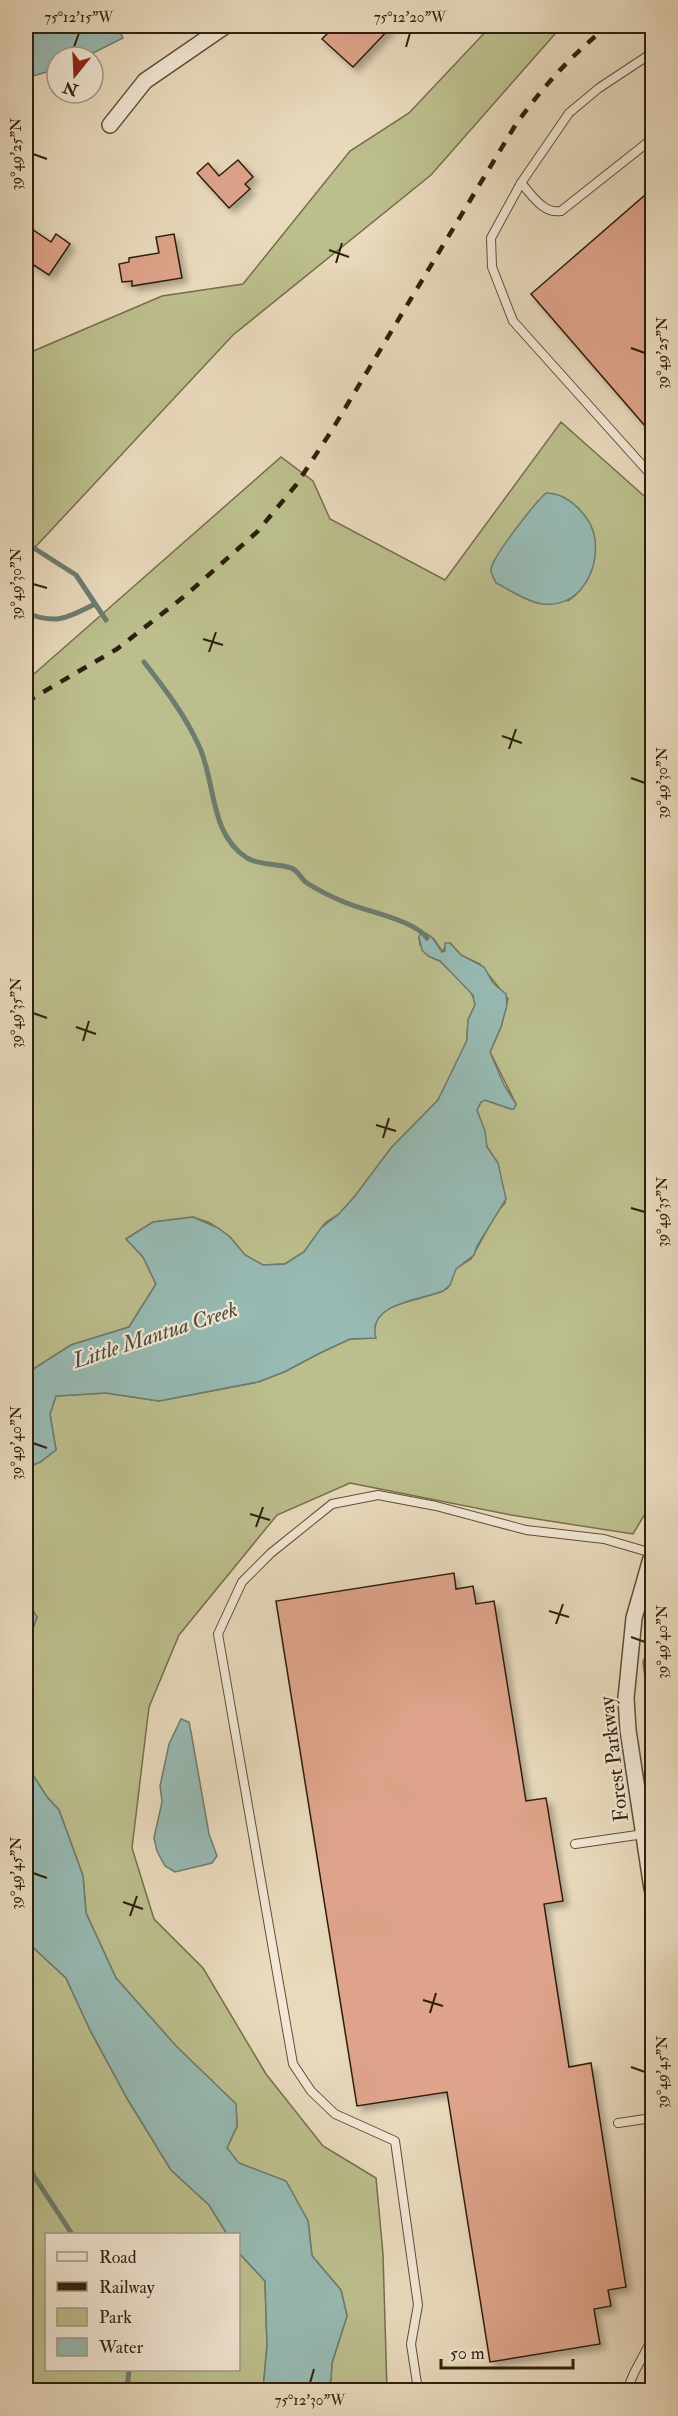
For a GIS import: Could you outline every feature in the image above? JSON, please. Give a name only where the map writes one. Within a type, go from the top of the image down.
[{"type":"street","points":[[111,125],[145,81],[225,26]]},
{"type":"street","name":"Forest Parkway","points":[[652,1554],[634,1618],[626,1698],[628,1730],[649,1832],[652,1889]]},
{"type":"lane","points":[[652,53],[599,88],[569,112],[521,183],[491,238],[492,267],[513,321],[652,476]]},
{"type":"lane","points":[[521,183],[545,209],[554,212],[561,211],[652,139]]},
{"type":"lane","points":[[418,2391],[411,2344],[418,2305],[395,2141],[335,2114],[311,2091],[293,2064],[218,1634],[242,1582],[271,1553],[332,1504],[378,1495],[436,1506],[525,1530],[604,1539],[652,1554]]},
{"type":"lane","points":[[575,1844],[649,1832]]},
{"type":"lane","points":[[618,2124],[652,2118]]},
{"type":"lane","points":[[627,2391],[652,2339]]},
{"type":"green space","points":[[491,26],[562,26],[431,175],[233,335],[26,557],[26,347],[31,352],[162,296],[243,284],[350,151],[409,113]]},
{"type":"green space","points":[[561,422],[652,503],[652,1502],[633,1534],[511,1515],[350,1483],[277,1515],[179,1635],[149,1707],[132,1848],[154,1919],[203,1968],[266,2074],[323,2146],[376,2178],[383,2254],[387,2390],[326,2390],[331,2380],[332,2363],[347,2316],[341,2290],[312,2256],[308,2221],[286,2181],[238,2163],[227,2148],[237,2126],[236,2104],[176,2046],[116,1978],[86,1913],[83,1876],[59,1810],[47,1797],[26,1764],[26,1647],[37,1617],[26,1599],[26,1468],[40,1462],[56,1450],[50,1414],[56,1396],[106,1393],[159,1401],[258,1382],[284,1372],[350,1339],[375,1338],[375,1325],[380,1315],[400,1304],[448,1288],[455,1269],[471,1259],[497,1212],[505,1203],[498,1163],[487,1147],[477,1110],[481,1102],[485,1100],[511,1109],[516,1104],[490,1052],[501,1027],[508,999],[480,964],[461,955],[450,943],[445,946],[443,952],[433,938],[419,937],[420,945],[469,989],[474,999],[475,1005],[468,1020],[467,1040],[438,1100],[391,1148],[339,1214],[325,1223],[304,1252],[285,1264],[263,1265],[245,1255],[230,1237],[210,1223],[193,1217],[153,1222],[126,1239],[143,1257],[156,1284],[129,1327],[71,1345],[27,1373],[26,1377],[26,681],[281,457],[313,481],[330,519],[445,580]],"holes":[[[538,501],[595,540],[593,558],[586,582],[568,601],[493,563]]]},
{"type":"green space","points":[[652,1639],[652,1732],[643,1662]]},
{"type":"green space","points":[[26,1941],[66,1978],[90,2030],[128,2100],[171,2170],[209,2205],[226,2233],[45,2233],[45,2371],[240,2371],[240,2254],[265,2281],[267,2346],[263,2390],[26,2390]]},
{"type":"green space","points":[[652,2357],[652,2390],[643,2390]]},
{"type":"water","points":[[26,26],[110,26],[123,38],[105,47],[105,45],[45,45],[45,72],[26,78]]},
{"type":"water","points":[[546,493],[563,497],[578,508],[590,523],[595,540],[593,564],[584,586],[576,594],[555,604],[530,601],[496,583],[491,570],[498,554]]},
{"type":"water","points":[[421,932],[431,937],[442,952],[445,951],[445,943],[450,943],[461,955],[484,967],[493,983],[506,994],[507,1005],[501,1027],[490,1052],[504,1085],[516,1104],[514,1109],[511,1109],[485,1100],[481,1102],[477,1110],[485,1131],[487,1147],[498,1163],[506,1199],[477,1246],[474,1255],[456,1269],[450,1285],[443,1291],[387,1310],[379,1317],[375,1326],[376,1338],[350,1339],[284,1372],[258,1382],[159,1401],[106,1393],[56,1396],[50,1414],[56,1450],[40,1462],[26,1468],[27,1373],[71,1345],[129,1327],[156,1284],[143,1257],[126,1239],[153,1222],[193,1217],[218,1228],[230,1237],[245,1255],[263,1265],[285,1264],[304,1252],[321,1228],[339,1214],[355,1196],[391,1148],[438,1100],[467,1040],[468,1020],[475,1005],[473,995],[440,961],[428,956],[422,950],[419,937]]},
{"type":"water","points":[[26,1599],[37,1617],[26,1647]]},
{"type":"water","points":[[181,1719],[189,1722],[209,1834],[217,1856],[212,1863],[175,1872],[165,1866],[157,1851],[154,1838],[162,1802],[160,1786],[169,1744]]},
{"type":"water","points":[[26,1764],[47,1797],[59,1810],[83,1876],[86,1913],[116,1978],[176,2046],[236,2104],[237,2126],[227,2148],[239,2163],[286,2181],[308,2221],[312,2256],[341,2290],[347,2316],[332,2363],[331,2380],[326,2390],[263,2390],[267,2346],[265,2281],[240,2254],[240,2233],[226,2233],[209,2205],[171,2170],[128,2100],[90,2030],[66,1978],[26,1941]]},
{"type":"building","points":[[335,26],[345,33],[352,26],[392,26],[353,67],[322,39]]},
{"type":"building","points":[[238,160],[253,177],[245,184],[250,189],[229,208],[197,173],[208,163],[219,176]]},
{"type":"building","points":[[652,189],[652,434],[531,294]]},
{"type":"building","points":[[26,225],[51,242],[56,234],[70,244],[49,275],[26,260]]},
{"type":"building","points":[[174,234],[182,278],[132,286],[132,281],[122,282],[119,264],[129,262],[129,258],[159,253],[156,237]]},
{"type":"building","points":[[454,1573],[456,1589],[473,1586],[476,1604],[494,1601],[526,1801],[546,1798],[563,1901],[544,1904],[569,2067],[591,2063],[626,2287],[608,2290],[611,2306],[594,2309],[600,2344],[490,2362],[447,2092],[357,2106],[276,1601]]},
{"type":"waterway","points":[[26,543],[76,575],[106,620]]},
{"type":"waterway","name":"Little Mantua Creek","points":[[26,613],[46,619],[62,618],[95,604]]},
{"type":"waterway","name":"Little Mantua Creek","points":[[144,662],[174,702],[199,746],[220,822],[235,848],[252,861],[293,869],[307,883],[325,893],[401,921],[412,926],[427,938]]},
{"type":"waterway","name":"Little Mantua Creek","points":[[26,2158],[34,2176],[71,2233]]},
{"type":"waterway","name":"Little Mantua Creek","points":[[127,2390],[129,2371]]},
{"type":"railway","points":[[26,702],[117,649],[186,595],[257,532],[296,485],[332,430],[516,124],[559,72],[608,26]]}]
